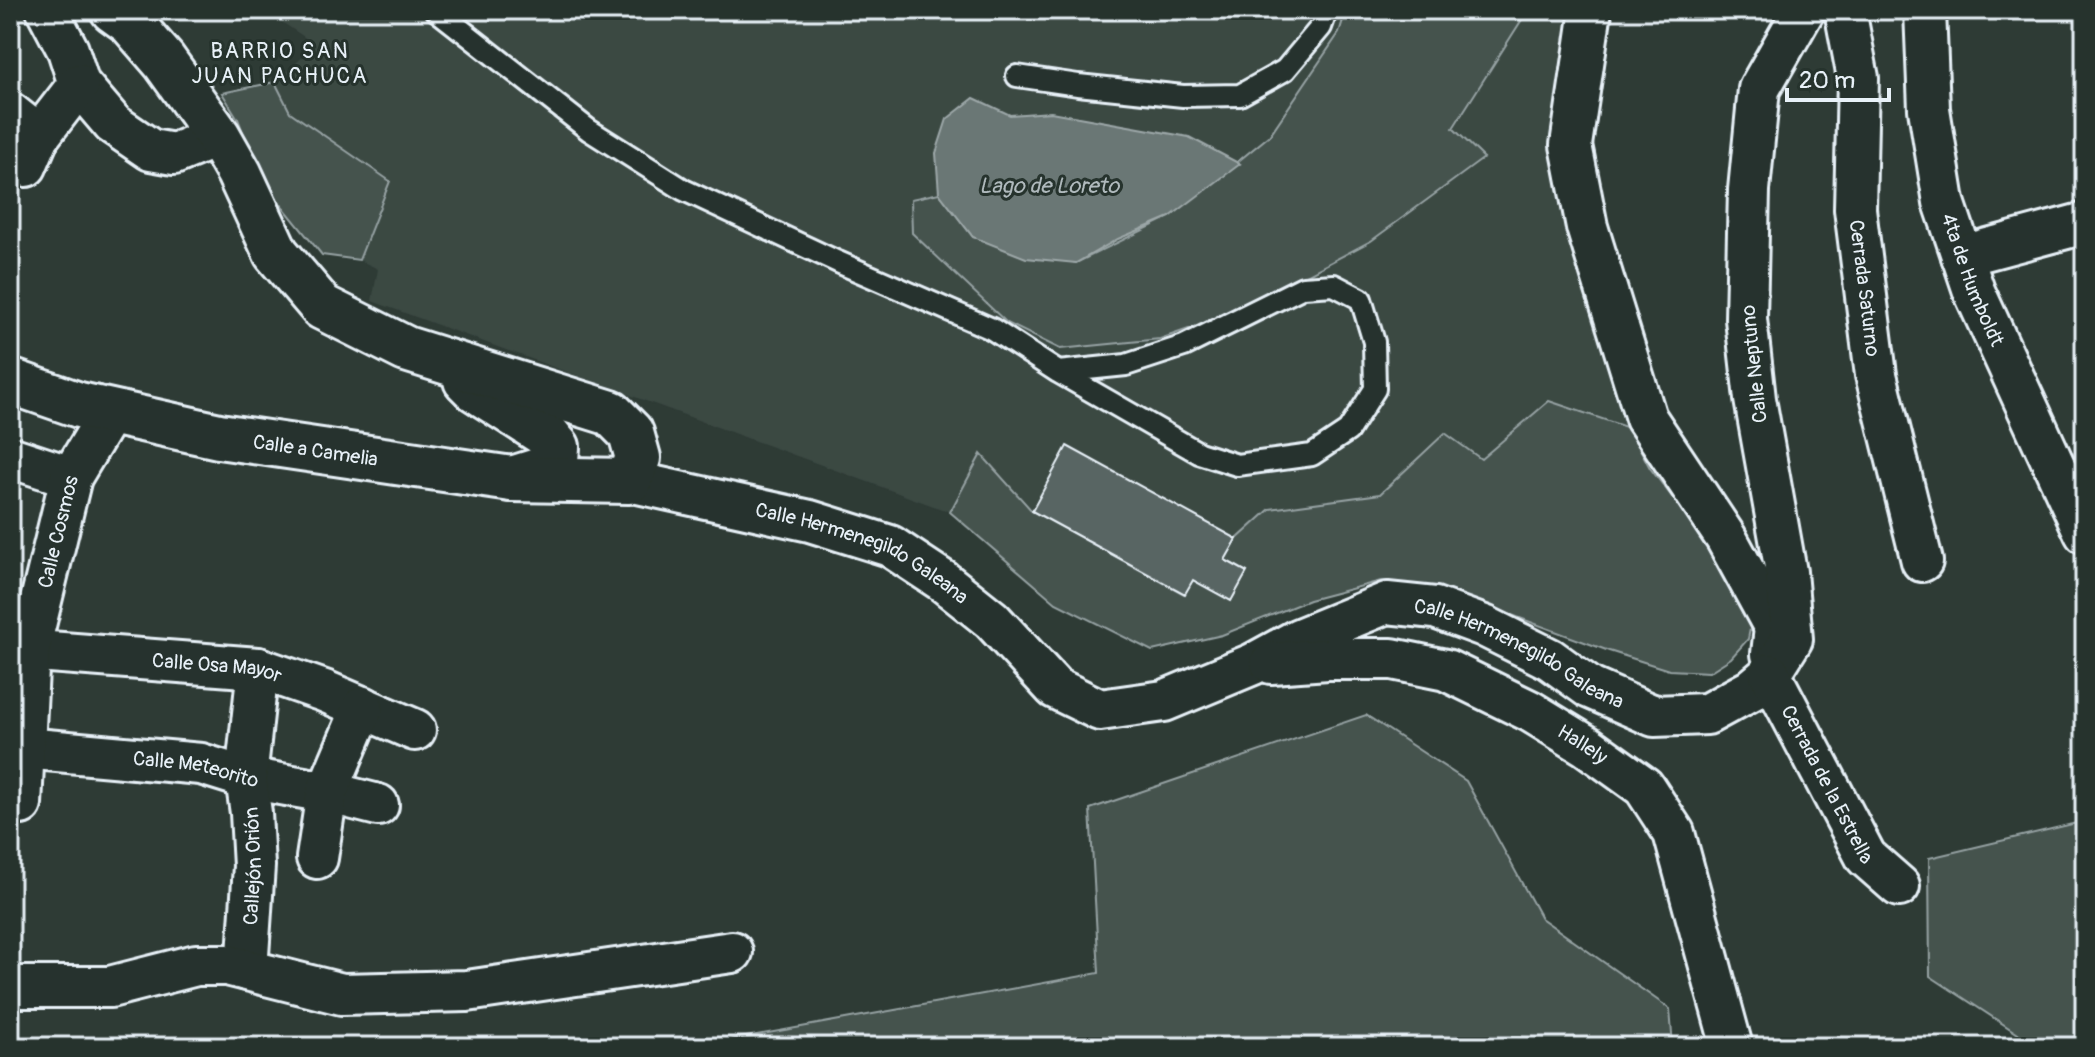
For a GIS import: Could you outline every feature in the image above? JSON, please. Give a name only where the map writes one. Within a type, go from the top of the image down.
[{"type":"main road","points":[[113,10],[131,23],[164,61],[218,136],[276,253],[322,307],[406,349],[611,413],[631,433],[638,458],[629,481]]},
{"type":"main road","points":[[447,362],[475,389],[548,436],[557,447],[556,460],[544,469],[512,479]]},
{"type":"main road","name":"Calle a Camelia","points":[[10,381],[79,405],[219,436],[512,479],[629,481]]},
{"type":"street","points":[[47,10],[68,50],[79,84],[113,124],[151,150],[174,154],[218,136]]},
{"type":"street","points":[[1591,10],[1571,145],[1587,227],[1646,418],[1726,538],[1775,628],[1770,674]]},
{"type":"street","name":"Calle Neptuno","points":[[1770,674],[1792,639],[1786,572],[1755,399],[1746,319],[1749,190],[1759,89],[1804,10]]},
{"type":"street","name":"Cerrada Saturno","points":[[1845,10],[1858,78],[1855,209],[1876,375],[1922,561]]},
{"type":"street","name":"4ta de Humboldt","points":[[1925,10],[1929,109],[1944,202],[1974,291],[2085,533]]},
{"type":"street","points":[[25,138],[79,84]]},
{"type":"street","points":[[1962,256],[2085,224],[2085,216]]},
{"type":"street","name":"Calle Cosmos","points":[[21,804],[17,746],[20,650],[71,477],[110,412]]},
{"type":"street","points":[[10,457],[71,477]]},
{"type":"street","name":"Calle Hermenegildo Galeana","points":[[629,481],[810,521],[890,546],[943,581],[992,620],[1055,688],[1100,710],[1164,701],[1253,664],[1299,639],[1387,603],[1435,608],[1484,626],[1550,659],[1590,688],[1654,716],[1707,714],[1751,690],[1770,674]]},
{"type":"street","name":"Calle Osa Mayor","points":[[20,650],[258,668],[324,691],[415,730]]},
{"type":"street","name":"Hallely","points":[[1253,664],[1392,659],[1446,670],[1530,711],[1587,746],[1644,787],[1674,833],[1732,1047]]},
{"type":"street","name":"Callejón Orión","points":[[247,970],[254,866],[246,778],[258,668]]},
{"type":"street","name":"Cerrada de la Estrella","points":[[1770,674],[1866,857],[1899,886]]},
{"type":"street","points":[[317,858],[327,792],[363,707]]},
{"type":"street","name":"Calle Meteorito","points":[[17,746],[201,764],[246,778],[327,792],[378,805]]},
{"type":"street","points":[[10,987],[110,987],[196,965],[227,965],[342,994],[467,991],[732,952]]},
{"type":"lane","points":[[436,10],[589,130],[684,190],[992,329],[1058,372],[1199,453],[1237,465],[1312,455],[1348,431],[1375,389],[1374,342],[1361,299],[1334,285],[1303,287],[1184,346],[1126,365],[1058,372]]},
{"type":"lane","points":[[1017,76],[1183,96],[1240,95],[1285,70],[1321,27],[1327,10]]},
{"type":"shaded area","points":[[264,10],[1572,10],[1629,428],[1650,468],[1739,585],[1748,639],[1731,658],[1709,672],[1669,670],[1436,587],[1381,581],[1309,600],[1222,635],[1152,651],[1056,603],[950,512],[372,301],[378,269],[359,260],[390,181],[290,112],[275,82],[316,45]]},
{"type":"shaded area","points":[[1346,10],[1528,10],[1453,128],[1484,158],[1371,241],[1232,314],[1160,339],[1060,349],[1007,323],[912,233],[911,199],[939,193],[973,237],[1076,263],[1170,217],[1269,136],[1339,33]]},
{"type":"shaded area","points":[[275,82],[290,112],[390,181],[359,260],[322,255],[262,181],[238,119],[222,93]]},
{"type":"shaded area","points":[[1549,401],[1629,428],[1650,468],[1739,585],[1752,619],[1748,639],[1731,658],[1709,672],[1669,670],[1436,587],[1381,581],[1309,600],[1222,635],[1152,651],[1056,603],[950,512],[981,454],[1032,511],[1184,594],[1193,580],[1231,601],[1247,572],[1225,560],[1237,539],[1270,509],[1380,494],[1445,433],[1481,459]]},
{"type":"shaded area","points":[[1366,715],[1466,781],[1541,918],[1670,1009],[1673,1047],[691,1047],[1099,973],[1090,809]]},
{"type":"shaded area","points":[[2085,821],[2085,1047],[2038,1047],[1930,976],[1929,858]]},
{"type":"water","name":"Lago de Loreto","points":[[974,98],[1010,115],[1051,112],[1189,137],[1240,164],[1170,217],[1118,239],[1076,263],[1026,258],[973,237],[939,193],[936,153],[947,119]]},
{"type":"building","points":[[1067,446],[1237,539],[1225,560],[1247,572],[1231,601],[1193,580],[1185,594],[1032,511]]},
{"type":"district","name":"BARRIO SAN JUAN PACHUCA","points":[[280,64]]}]
